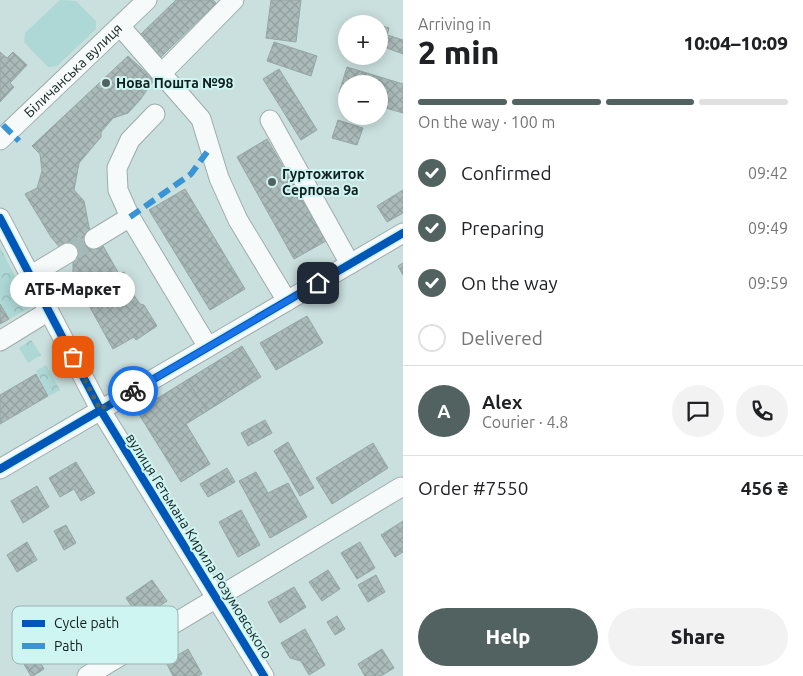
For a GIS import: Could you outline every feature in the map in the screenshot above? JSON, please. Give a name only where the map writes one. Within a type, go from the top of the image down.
[{"type":"street","name":"Біличанська вулиця","points":[[0,140],[147,0]]},
{"type":"street","points":[[162,73],[234,0]]},
{"type":"street","points":[[120,26],[201,118],[219,178],[238,220],[287,301]]},
{"type":"street","points":[[155,114],[130,140],[118,168],[118,190],[130,217],[208,347]]},
{"type":"street","points":[[270,120],[350,264]]},
{"type":"street","points":[[94,240],[130,217]]},
{"type":"street","name":"вулиця Гетьмана Кирила Розумовського","points":[[0,218],[100,409],[264,676]]},
{"type":"street","points":[[0,469],[403,233]]},
{"type":"street","points":[[30,276],[68,253]]},
{"type":"street","points":[[0,341],[39,317]]},
{"type":"street","points":[[178,621],[401,486]]},
{"type":"street","points":[[87,676],[107,664]]},
{"type":"green space","points":[[60,0],[76,1],[96,21],[96,29],[57,66],[48,67],[24,42],[25,33]]},
{"type":"green space","points":[[0,247],[31,307],[9,319],[0,304]]},
{"type":"green space","points":[[31,340],[41,355],[28,363],[19,348]]},
{"type":"green space","points":[[46,365],[60,390],[49,396],[36,371]]},
{"type":"building","points":[[176,0],[213,0],[216,3],[161,57],[140,35]]},
{"type":"building","points":[[271,0],[301,0],[296,42],[266,38]]},
{"type":"building","points":[[388,35],[403,40],[403,54],[388,48]]},
{"type":"building","points":[[274,42],[317,56],[311,76],[267,61]]},
{"type":"building","points":[[0,52],[7,58],[13,52],[27,65],[10,83],[14,87],[0,102]]},
{"type":"building","points":[[128,56],[154,80],[128,113],[113,118],[101,132],[101,137],[79,163],[74,190],[84,201],[89,227],[94,239],[67,251],[61,249],[51,237],[25,194],[37,188],[42,171],[40,154],[32,146]]},
{"type":"building","points":[[347,67],[373,75],[345,75]]},
{"type":"building","points":[[279,69],[317,130],[301,140],[263,79]]},
{"type":"building","points":[[388,79],[403,84],[403,113],[388,109]]},
{"type":"building","points":[[338,120],[338,125],[354,125],[363,128],[357,145],[332,138]]},
{"type":"building","name":"Гуртожиток Серпова 9а","points":[[267,139],[326,241],[294,259],[237,157]]},
{"type":"building","points":[[185,189],[245,289],[210,310],[149,210]]},
{"type":"building","points":[[403,190],[403,213],[387,222],[377,206]]},
{"type":"building","points":[[94,239],[102,244],[119,274],[124,272],[133,288],[131,291],[140,304],[144,305],[157,326],[136,340],[134,337],[113,349],[76,282],[73,263],[67,251]]},
{"type":"building","points":[[403,263],[403,275],[398,266]]},
{"type":"building","points":[[0,304],[9,319],[0,324]]},
{"type":"building","points":[[307,316],[323,343],[276,370],[260,343]]},
{"type":"building","points":[[242,346],[261,377],[207,411],[187,380]]},
{"type":"building","points":[[36,374],[48,396],[0,424],[0,395]]},
{"type":"building","points":[[187,380],[207,411],[186,424],[210,464],[181,482],[137,411]]},
{"type":"building","points":[[265,420],[272,433],[248,446],[241,433]]},
{"type":"building","points":[[288,442],[314,488],[300,496],[274,451]]},
{"type":"building","points":[[373,443],[388,468],[332,504],[316,478]]},
{"type":"building","points":[[76,462],[95,493],[81,501],[74,489],[60,497],[49,478]]},
{"type":"building","points":[[227,468],[235,482],[208,497],[200,484]]},
{"type":"building","points":[[256,472],[268,493],[288,483],[307,517],[270,538],[239,481]]},
{"type":"building","points":[[37,486],[49,507],[23,523],[11,501]]},
{"type":"building","points":[[241,510],[260,545],[238,557],[219,522]]},
{"type":"building","points":[[403,521],[403,552],[395,557],[381,535]]},
{"type":"building","points":[[66,525],[76,543],[64,550],[54,531]]},
{"type":"building","points":[[27,542],[37,560],[17,572],[7,555]]},
{"type":"building","points":[[360,542],[375,568],[357,579],[341,553]]},
{"type":"building","points":[[328,570],[340,589],[322,601],[309,582]]},
{"type":"building","points":[[376,575],[385,592],[368,602],[358,585]]},
{"type":"building","points":[[152,580],[167,601],[160,606],[131,606],[126,598]]},
{"type":"building","points":[[294,587],[306,607],[280,623],[268,602]]},
{"type":"building","points":[[337,616],[345,629],[335,635],[327,622]]},
{"type":"building","points":[[305,629],[325,665],[309,675],[301,661],[290,658],[281,643]]},
{"type":"building","points":[[188,649],[202,674],[198,676],[173,676],[167,664],[178,664],[178,655]]},
{"type":"building","points":[[382,649],[394,668],[381,676],[365,676],[358,664]]},
{"type":"building","points":[[24,664],[41,664],[44,669],[31,676]]},
{"type":"tunnel","points":[[68,253],[94,239]]},
{"type":"marked path","points":[[3,125],[19,141]]},
{"type":"marked path","points":[[130,217],[191,174],[210,148]]},
{"type":"cycle path","points":[[0,218],[100,409],[264,676]]},
{"type":"cycle path","points":[[0,469],[403,233]]},
{"type":"way so far","points":[[73,357],[100,409],[133,391]]},
{"type":"place","name":"Нова Пошта №98","points":[[106,83]]},
{"type":"place","name":"Гуртожиток Серпова 9а","points":[[272,182]]},
{"type":"place","name":"АТБ-Маркет","points":[[73,357]]},
{"type":"route","points":[[133,391],[318,283]]}]
